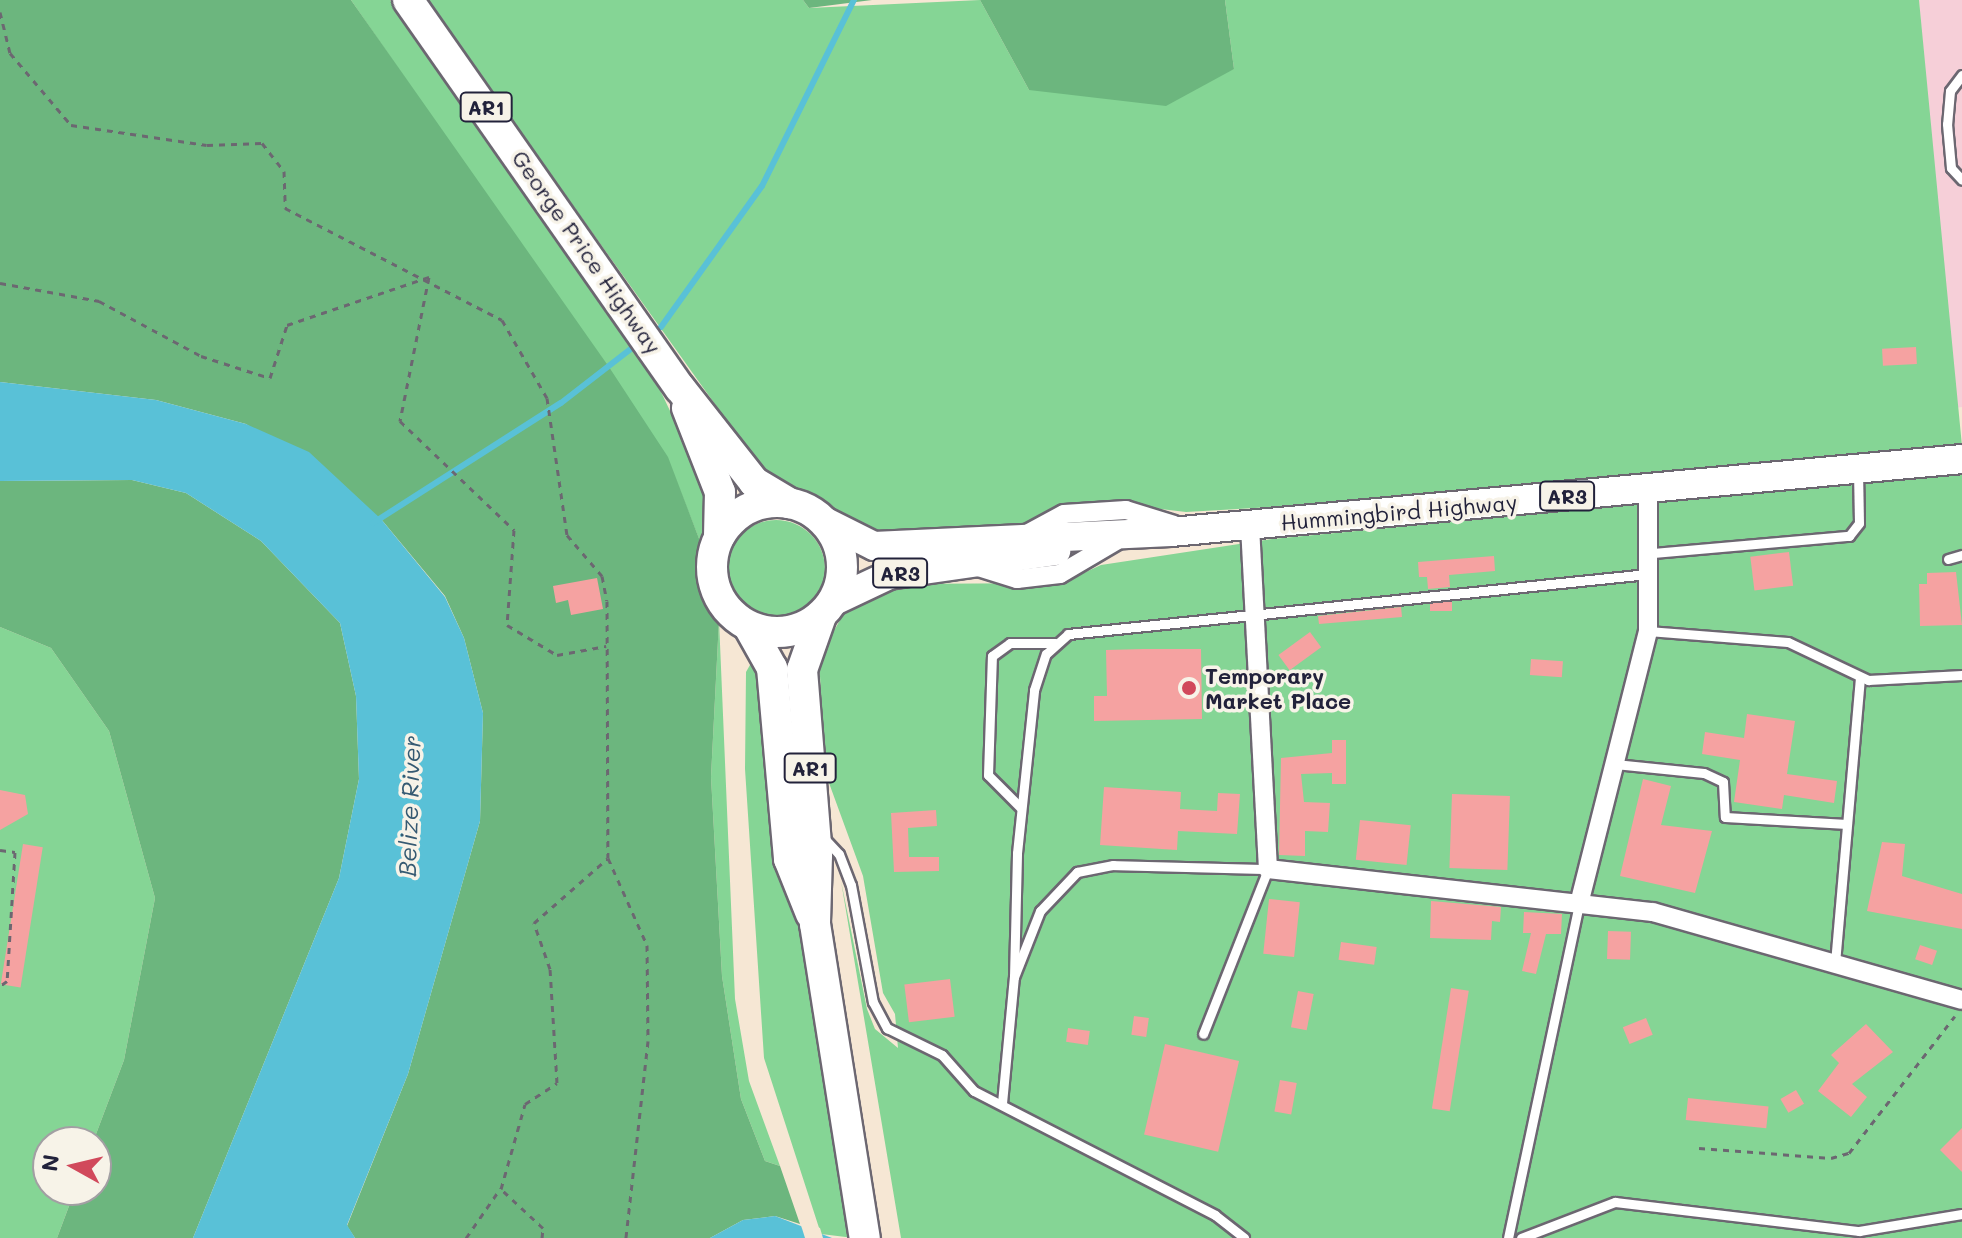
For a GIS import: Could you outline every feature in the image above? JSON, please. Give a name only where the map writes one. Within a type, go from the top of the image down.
[{"type":"highway","name":"George Price Highway","points":[[408,0],[680,388],[754,482],[789,503]]},
{"type":"highway","name":"George Price Highway","points":[[680,388],[720,492],[719,537]]},
{"type":"highway","points":[[789,503],[822,520],[842,559],[826,609],[792,631],[749,627],[725,606],[714,584],[719,537],[749,509],[789,503]]},
{"type":"highway","name":"AR1","points":[[826,609],[802,670],[815,829],[815,924],[865,1238]]},
{"type":"highway","name":"AR1","points":[[749,627],[772,668],[789,859],[815,924]]},
{"type":"main road","name":"Hummingbird Highway","points":[[822,520],[874,546],[1182,531],[1962,459]]},
{"type":"main road","name":"Hummingbird Highway","points":[[826,609],[889,575],[975,566],[1182,531]]},
{"type":"street","points":[[1580,900],[1648,631],[1653,553],[1648,488]]},
{"type":"street","points":[[1250,526],[1251,611],[1268,869],[1580,900],[1718,928],[1962,1000]]},
{"type":"lane","points":[[1962,75],[1950,91],[1947,124],[1951,168],[1962,180]]},
{"type":"lane","points":[[1653,553],[1849,536],[1859,523],[1857,468]]},
{"type":"lane","points":[[1948,559],[1962,555]]},
{"type":"lane","points":[[1020,807],[986,764],[992,656],[1010,643],[1055,643],[1085,628],[1652,574]]},
{"type":"lane","points":[[1648,631],[1788,642],[1860,678],[1962,675]]},
{"type":"lane","points":[[1002,1103],[1014,977],[1020,807],[1034,690],[1055,643]]},
{"type":"lane","points":[[1835,963],[1860,678]]},
{"type":"lane","points":[[1614,764],[1675,768],[1723,782],[1725,817],[1847,824]]},
{"type":"lane","points":[[815,829],[839,854],[851,885],[877,1016],[901,1037],[942,1055],[965,1085],[1127,1175],[1215,1215],[1244,1238]]},
{"type":"lane","points":[[1014,977],[1040,911],[1077,872],[1113,865],[1268,869],[1203,1034]]},
{"type":"lane","points":[[1508,1238],[1580,900]]},
{"type":"lane","points":[[1521,1238],[1615,1202],[1859,1231],[1962,1214]]},
{"type":"path","points":[[0,12],[10,53],[71,125],[207,145],[262,143],[284,171],[285,208],[429,277],[502,320],[547,398],[567,535],[602,576],[607,646],[608,858],[647,945],[648,1041],[626,1238]]},
{"type":"path","points":[[0,283],[99,301],[201,356],[270,378],[287,325],[429,277]]},
{"type":"path","points":[[429,277],[400,421],[514,530],[507,625],[557,655],[607,646]]},
{"type":"path","points":[[0,850],[15,852],[7,981],[0,986]]},
{"type":"path","points":[[466,1238],[501,1189],[525,1104],[557,1083],[550,969],[534,923],[608,858]]},
{"type":"path","points":[[1699,1148],[1831,1158],[1849,1153],[1962,1007]]},
{"type":"path","points":[[501,1189],[543,1228],[542,1238]]},
{"type":"shaded area","points":[[1919,0],[1962,0],[1962,407],[1954,408]]},
{"type":"green space","points":[[0,0],[351,0],[609,367],[668,457],[703,549],[702,597],[719,620],[711,777],[722,976],[741,1099],[765,1161],[780,1166],[800,1224],[775,1216],[743,1220],[710,1238],[355,1238],[347,1226],[408,1074],[480,821],[483,713],[464,638],[445,596],[381,519],[246,424],[156,400],[0,382]]},
{"type":"green space","points":[[351,0],[390,0],[635,337],[707,489],[703,549],[667,457]]},
{"type":"green space","points":[[426,0],[803,0],[809,8],[980,0],[1029,90],[1234,69],[1225,0],[1919,0],[1962,446],[1342,503],[1186,512],[1127,505],[1034,523],[877,534],[767,477]]},
{"type":"green space","points":[[803,0],[872,0],[809,8]]},
{"type":"green space","points":[[980,0],[1225,0],[1234,69],[1166,106],[1029,90]]},
{"type":"green space","points":[[1962,474],[1962,1238],[901,1238],[841,881],[867,1009],[875,1029],[898,1048],[895,1014],[883,993],[863,876],[825,772],[819,657],[848,606],[897,584],[1062,583],[1101,565],[1272,539]]},
{"type":"green space","points":[[132,480],[186,493],[261,541],[340,623],[356,696],[359,779],[339,878],[193,1238],[57,1238],[69,1206],[112,1206],[112,1126],[99,1126],[124,1060],[155,898],[109,731],[51,648],[0,627],[0,481]]},
{"type":"green space","points":[[776,520],[795,524],[810,535],[821,550],[825,569],[821,588],[810,603],[795,614],[776,618],[757,614],[742,603],[731,588],[727,569],[731,550],[742,535],[757,524]]},
{"type":"green space","points":[[719,620],[735,999],[749,1081],[780,1166],[765,1161],[741,1099],[722,976],[711,777]]},
{"type":"green space","points":[[0,627],[51,648],[109,731],[155,898],[124,1060],[99,1126],[32,1126],[32,1206],[69,1206],[57,1238],[0,1238]]},
{"type":"green space","points":[[754,658],[782,876],[807,945],[854,1238],[821,1234],[764,1058],[745,769],[746,672]]},
{"type":"water","name":"Belize River","points":[[0,382],[156,400],[246,424],[309,452],[381,519],[445,597],[464,638],[483,713],[480,821],[408,1074],[347,1225],[355,1238],[193,1238],[339,878],[359,779],[356,696],[340,623],[261,541],[186,493],[132,480],[0,481]]},
{"type":"water","points":[[775,1216],[832,1238],[710,1238],[743,1220]]},
{"type":"pier","points":[[799,1219],[820,1228],[823,1238],[805,1238]]},
{"type":"building","points":[[1916,347],[1917,364],[1883,366],[1882,349]]},
{"type":"building","points":[[1789,552],[1793,586],[1754,590],[1750,557]]},
{"type":"building","points":[[1494,556],[1495,571],[1449,575],[1450,587],[1428,589],[1427,577],[1419,577],[1418,562]]},
{"type":"building","points":[[1956,572],[1962,625],[1920,626],[1919,584],[1927,584],[1927,573]]},
{"type":"building","points":[[597,578],[603,609],[571,615],[568,600],[556,603],[553,586]]},
{"type":"building","points":[[1430,602],[1452,602],[1452,611],[1430,611]]},
{"type":"building","points":[[1401,607],[1402,617],[1319,624],[1318,616]]},
{"type":"building","points":[[1310,632],[1321,647],[1290,670],[1278,655]]},
{"type":"building","points":[[1201,649],[1202,719],[1094,721],[1094,696],[1107,696],[1106,650]]},
{"type":"building","points":[[1531,659],[1563,661],[1562,677],[1530,675]]},
{"type":"building","points":[[1747,714],[1795,721],[1787,774],[1837,781],[1834,803],[1784,795],[1782,809],[1734,802],[1740,760],[1702,754],[1705,732],[1744,738]]},
{"type":"building","points":[[1332,740],[1346,740],[1346,784],[1332,784],[1332,773],[1301,774],[1304,802],[1330,803],[1328,832],[1305,831],[1305,856],[1279,855],[1281,758],[1332,753]]},
{"type":"building","points":[[1643,779],[1671,786],[1661,825],[1712,831],[1695,893],[1620,876]]},
{"type":"building","points":[[1104,787],[1181,792],[1180,809],[1217,811],[1218,793],[1240,794],[1237,834],[1178,831],[1177,850],[1100,845]]},
{"type":"building","points":[[0,790],[25,795],[28,814],[0,830]]},
{"type":"building","points":[[1452,794],[1510,796],[1507,870],[1449,868]]},
{"type":"building","points":[[936,810],[937,826],[908,828],[909,857],[939,857],[939,871],[894,872],[891,813]]},
{"type":"building","points":[[1360,820],[1411,825],[1407,865],[1356,860]]},
{"type":"building","points":[[1882,842],[1905,844],[1902,876],[1962,894],[1962,929],[1867,911]]},
{"type":"building","points":[[23,844],[43,847],[21,987],[1,984]]},
{"type":"building","points":[[1269,899],[1300,902],[1294,957],[1263,954]]},
{"type":"building","points":[[1431,901],[1501,907],[1500,922],[1492,921],[1491,940],[1430,938]]},
{"type":"building","points":[[1524,912],[1562,914],[1561,934],[1546,934],[1536,974],[1522,971],[1531,933],[1523,933]]},
{"type":"building","points":[[1608,931],[1631,932],[1630,960],[1607,959]]},
{"type":"building","points":[[1341,942],[1377,947],[1374,965],[1338,960]]},
{"type":"building","points":[[1920,945],[1937,951],[1932,965],[1915,959]]},
{"type":"building","points":[[950,979],[955,1017],[909,1022],[904,985]]},
{"type":"building","points":[[1451,988],[1469,991],[1450,1111],[1432,1108]]},
{"type":"building","points":[[1298,991],[1314,994],[1307,1030],[1291,1027]]},
{"type":"building","points":[[1134,1016],[1149,1018],[1146,1037],[1131,1035]]},
{"type":"building","points":[[1646,1018],[1653,1035],[1630,1044],[1623,1027]]},
{"type":"building","points":[[1866,1024],[1893,1052],[1852,1084],[1867,1097],[1851,1117],[1818,1091],[1839,1063],[1831,1055]]},
{"type":"building","points":[[1068,1028],[1090,1031],[1088,1045],[1066,1042]]},
{"type":"building","points":[[1165,1044],[1239,1061],[1218,1152],[1144,1135]]},
{"type":"building","points":[[1280,1080],[1297,1083],[1291,1114],[1274,1112]]},
{"type":"building","points":[[1796,1090],[1804,1104],[1788,1113],[1780,1099]]},
{"type":"building","points":[[1688,1098],[1769,1106],[1766,1128],[1686,1120]]},
{"type":"building","points":[[1962,1128],[1962,1172],[1940,1150]]},
{"type":"waterway","points":[[661,327],[762,186],[854,0]]},
{"type":"waterway","points":[[373,523],[561,403],[632,348]]},
{"type":"place","name":"Temporary Market Place","points":[[1189,688]]}]
